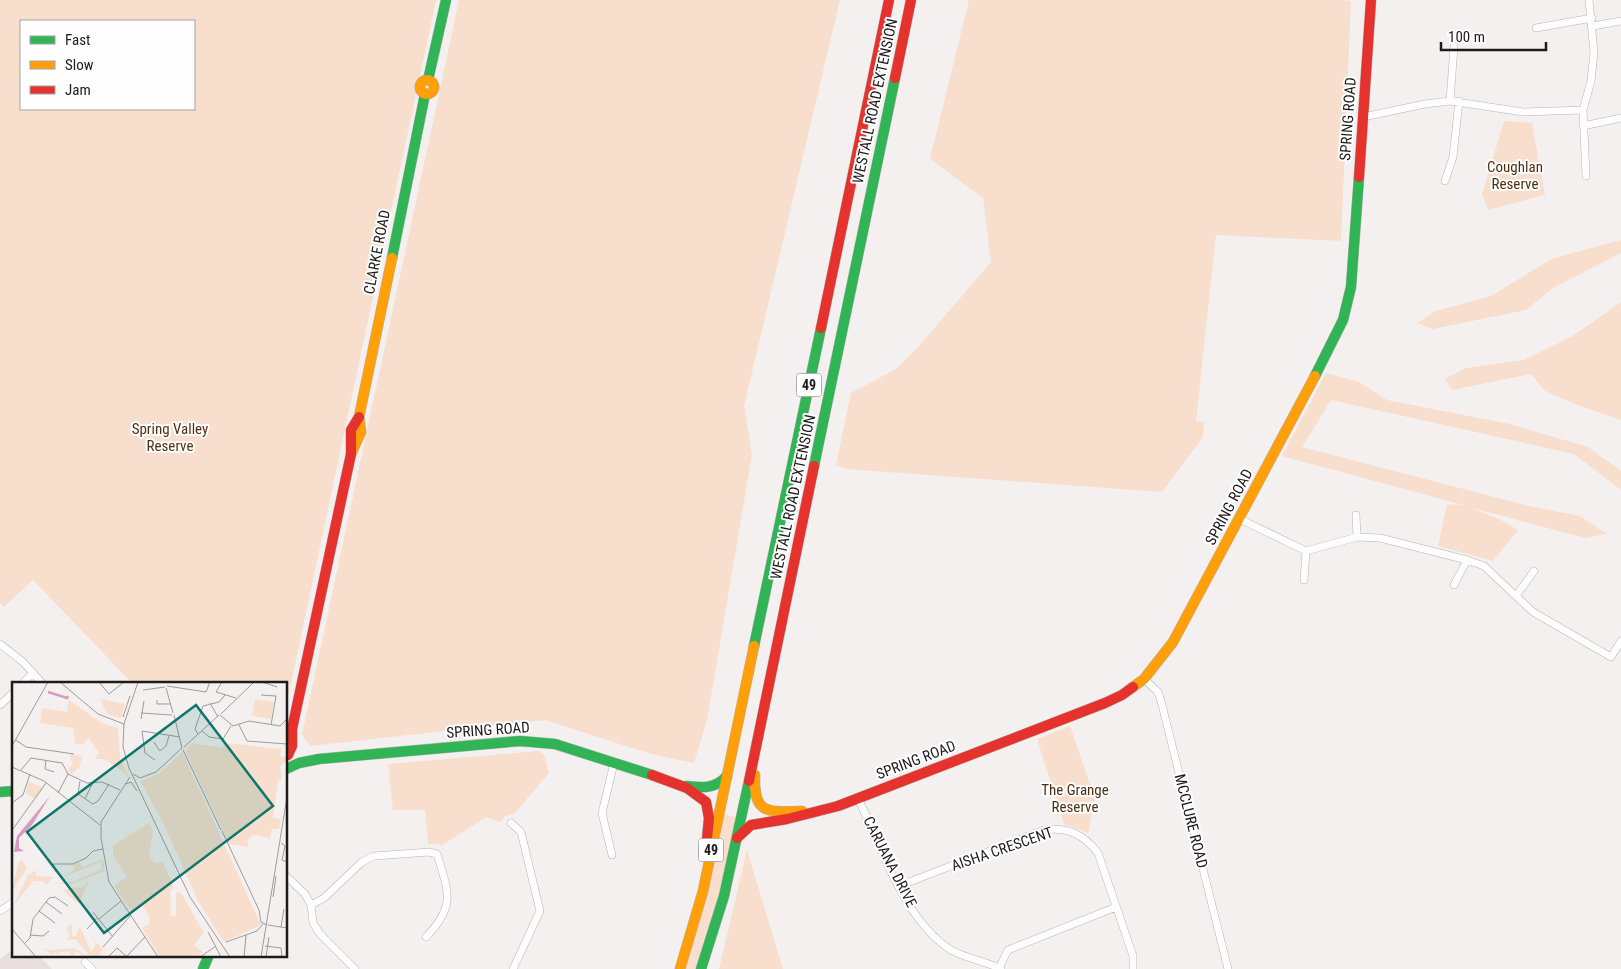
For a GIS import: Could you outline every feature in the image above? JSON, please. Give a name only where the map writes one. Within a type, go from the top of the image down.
[{"type":"main road","name":"CLARKE ROAD","points":[[288,766],[290,763],[288,754],[292,746],[292,728],[352,454],[351,430],[359,417],[425,94],[420,86],[424,80],[428,80],[446,0]]},
{"type":"main road","name":"WESTALL ROAD EXTENSION","points":[[680,969],[703,891],[889,0]]},
{"type":"main road","name":"WESTALL ROAD EXTENSION","points":[[701,969],[724,896],[737,838],[912,0]]},
{"type":"main road","name":"SPRING ROAD","points":[[737,838],[751,825],[823,810],[858,798],[1105,703],[1144,679],[1162,658],[1173,642],[1240,519],[1343,320],[1351,287],[1371,0]]},
{"type":"main road","name":"SPRING ROAD","points":[[762,717],[754,785],[754,793],[758,804],[772,811],[823,810]]},
{"type":"main road","name":"CLARKE ROAD","points":[[288,735],[292,728]]},
{"type":"main road","name":"SPRING ROAD","points":[[288,768],[299,763],[319,759],[520,741],[555,744],[682,786],[707,804],[708,838],[696,898],[693,929]]},
{"type":"main road","name":"SPRING ROAD","points":[[288,754],[319,759]]},
{"type":"main road","name":"SPRING ROAD","points":[[682,786],[709,788],[719,784],[727,775]]},
{"type":"main road","points":[[203,969],[208,956]]},
{"type":"street","points":[[1586,176],[1583,110],[1591,81],[1594,53],[1593,26],[1589,0]]},
{"type":"street","points":[[1536,28],[1592,18]]},
{"type":"street","points":[[1593,26],[1621,21]]},
{"type":"street","points":[[1450,101],[1454,46]]},
{"type":"street","points":[[1363,117],[1425,104],[1450,101],[1524,112],[1583,110]]},
{"type":"street","points":[[1445,180],[1453,157],[1459,101]]},
{"type":"street","points":[[1583,126],[1621,118]]},
{"type":"street","points":[[1356,515],[1357,537]]},
{"type":"street","points":[[1240,519],[1306,551],[1357,537],[1380,538],[1467,560],[1484,566],[1533,612],[1611,657],[1621,641]]},
{"type":"street","points":[[1304,580],[1306,551]]},
{"type":"street","points":[[1454,585],[1467,560]]},
{"type":"street","points":[[1516,596],[1534,571]]},
{"type":"street","points":[[0,644],[41,682]]},
{"type":"street","points":[[24,682],[33,673]]},
{"type":"street","name":"MCCLURE ROAD","points":[[1144,679],[1158,692],[1162,702],[1228,969]]},
{"type":"street","points":[[0,705],[12,694]]},
{"type":"street","points":[[612,856],[602,813],[614,762]]},
{"type":"street","name":"CARUANA DRIVE","points":[[858,798],[899,886],[921,921],[933,935],[951,950],[968,958],[1000,968]]},
{"type":"street","points":[[511,823],[521,832],[540,911],[513,969]]},
{"type":"street","name":"AISHA CRESCENT","points":[[899,886],[1044,830],[1059,828],[1075,833],[1090,843],[1098,853],[1133,956],[1134,969]]},
{"type":"street","points":[[311,905],[324,898],[362,862],[374,856],[429,852],[437,854],[448,893],[447,906],[436,926],[426,937]]},
{"type":"street","points":[[288,878],[305,894],[311,905],[313,923],[320,934],[355,969]]},
{"type":"street","points":[[0,911],[12,903]]},
{"type":"street","points":[[1000,968],[1008,950],[1116,907]]},
{"type":"street","points":[[85,962],[92,969]]},
{"type":"shaded area","points":[[12,950],[12,956],[39,956],[52,969],[0,969],[0,959]]},
{"type":"green space","name":"Spring Valley Reserve","points":[[0,0],[436,0],[288,698],[288,682],[131,682],[33,580],[4,607],[0,603]]},
{"type":"green space","points":[[459,0],[840,0],[744,406],[752,455],[707,720],[694,763],[651,754],[545,720],[310,746],[302,735]]},
{"type":"green space","points":[[969,0],[1351,1],[1341,241],[1216,235],[1196,421],[1204,422],[1203,437],[1162,492],[846,469],[836,465],[851,393],[896,369],[920,345],[991,262],[983,198],[930,159]]},
{"type":"green space","name":"Coughlan Reserve","points":[[1504,121],[1532,123],[1545,195],[1488,210],[1482,194]]},
{"type":"green space","points":[[1621,240],[1621,253],[1553,288],[1526,310],[1433,329],[1417,323],[1436,311],[1491,296],[1551,259]]},
{"type":"green space","points":[[1621,302],[1621,420],[1545,391],[1531,374],[1452,390],[1445,379],[1466,368],[1524,360],[1571,337]]},
{"type":"green space","points":[[1326,373],[1359,382],[1387,400],[1510,424],[1588,447],[1621,471],[1621,490],[1574,454],[1331,400],[1302,447],[1529,506],[1580,516],[1607,534],[1585,538],[1469,507],[1499,519],[1518,530],[1493,561],[1438,546],[1447,504],[1467,506],[1282,456]]},
{"type":"green space","name":"The Grange Reserve","points":[[1070,726],[1095,799],[1088,833],[1064,824],[1037,739]]},
{"type":"green space","points":[[538,751],[544,755],[549,773],[514,814],[505,816],[500,822],[486,817],[441,846],[438,844],[428,844],[425,810],[393,810],[388,764]]},
{"type":"green space","points":[[723,814],[737,817],[726,872],[697,969],[684,969]]},
{"type":"green space","points":[[747,850],[783,969],[719,969]]},
{"type":"traffic: fast","points":[[428,80],[446,0]]},
{"type":"traffic: fast","points":[[814,466],[895,78]]},
{"type":"traffic: fast","points":[[392,258],[425,94]]},
{"type":"traffic: fast","points":[[1315,376],[1343,320],[1351,287],[1359,177]]},
{"type":"traffic: fast","points":[[754,646],[821,328]]},
{"type":"traffic: fast","points":[[288,768],[299,763],[319,759],[520,741],[555,744],[652,775]]},
{"type":"traffic: fast","points":[[686,786],[708,787],[718,783],[727,776]]},
{"type":"traffic: fast","points":[[701,969],[724,896],[749,781]]},
{"type":"traffic: fast","points":[[0,792],[12,791]]},
{"type":"traffic: fast","points":[[203,969],[209,956]]},
{"type":"traffic: slow","points":[[424,80],[430,80],[434,87],[430,94],[424,94],[420,90],[420,84],[424,80]]},
{"type":"traffic: slow","points":[[351,454],[361,432],[359,417],[392,258]]},
{"type":"traffic: slow","points":[[1133,687],[1144,679],[1173,642],[1315,376]]},
{"type":"traffic: slow","points":[[680,969],[703,891],[754,646]]},
{"type":"traffic: slow","points":[[755,775],[757,798],[765,808],[772,811],[802,811]]},
{"type":"traffic: jam","points":[[821,328],[889,0]]},
{"type":"traffic: jam","points":[[895,78],[911,0]]},
{"type":"traffic: jam","points":[[1359,177],[1371,0]]},
{"type":"traffic: jam","points":[[288,755],[292,746],[292,729],[351,454],[351,430],[359,417]]},
{"type":"traffic: jam","points":[[749,781],[814,466]]},
{"type":"traffic: jam","points":[[737,838],[751,825],[787,819],[838,806],[1105,703],[1133,687]]},
{"type":"traffic: jam","points":[[652,775],[687,788],[706,802],[709,818],[706,849]]}]
